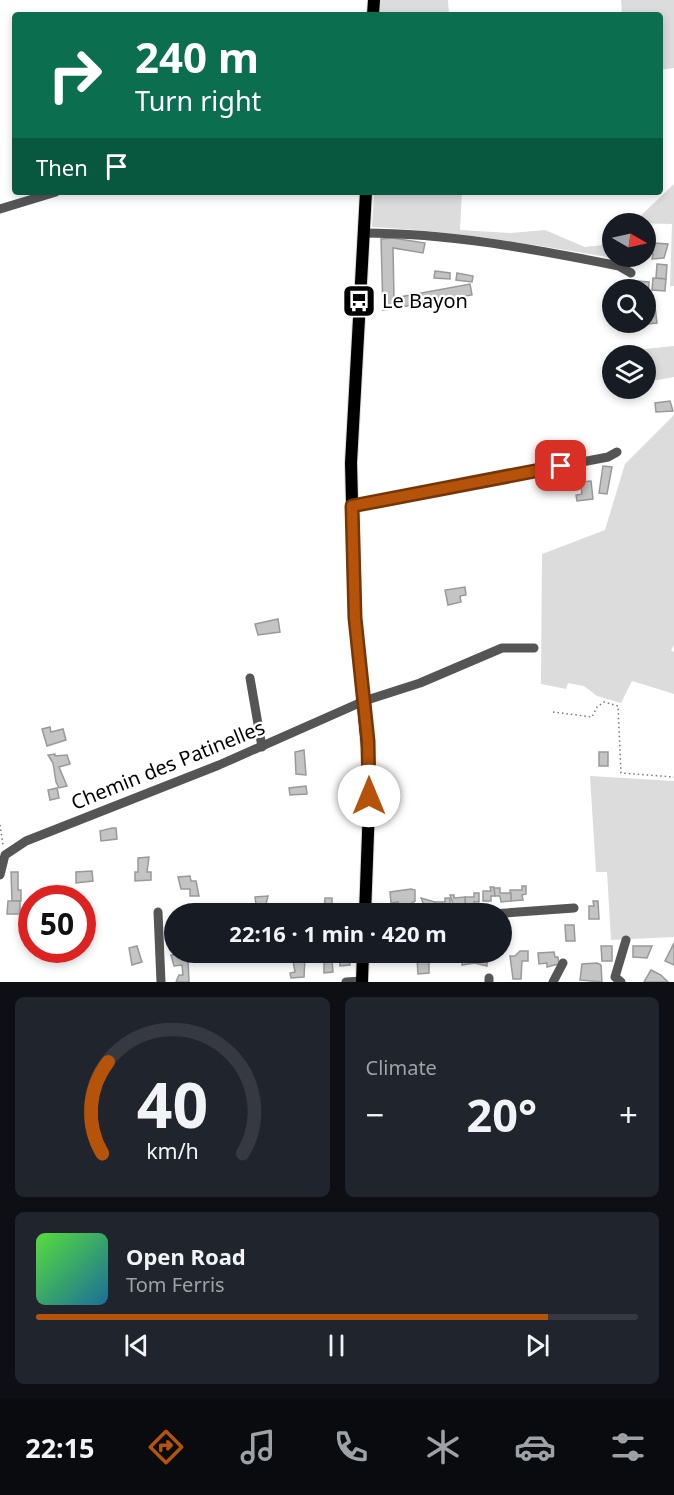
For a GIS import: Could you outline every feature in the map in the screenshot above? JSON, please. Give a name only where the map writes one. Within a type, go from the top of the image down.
[{"type":"main road","points":[[365,903],[369,779],[355,618],[352,506],[353,398],[366,195]]},
{"type":"main road","points":[[362,981],[363,963]]},
{"type":"street","points":[[0,209],[46,195]]},
{"type":"street","points":[[363,233],[398,233],[530,248],[619,266],[631,273]]},
{"type":"street","points":[[352,506],[608,457],[617,452]]},
{"type":"street","name":"Chemin des Patinelles","points":[[5,855],[26,841],[262,747],[364,701],[420,683],[502,648],[534,648]]},
{"type":"street","points":[[250,678],[262,747]]},
{"type":"street","points":[[0,875],[5,855]]},
{"type":"street","points":[[512,913],[574,908]]},
{"type":"street","points":[[158,912],[161,982]]},
{"type":"street","points":[[621,982],[615,977],[626,940]]},
{"type":"street","points":[[553,982],[563,963]]},
{"type":"street","points":[[346,982],[362,981]]},
{"type":"path","points":[[553,712],[592,717],[597,707],[604,702],[618,706],[621,773],[674,777]]},
{"type":"path","points":[[0,825],[5,855]]},
{"type":"shaded area","points":[[380,0],[448,0],[449,12],[380,12]]},
{"type":"shaded area","points":[[621,0],[674,0],[674,68],[663,70],[663,12],[622,12]]},
{"type":"shaded area","points":[[674,184],[674,286],[670,286],[672,224],[656,224],[656,213],[644,213]]},
{"type":"shaded area","points":[[374,195],[462,195],[460,230],[511,233],[545,230],[585,247],[602,245],[602,256],[465,235],[372,227]]},
{"type":"shaded area","points":[[674,346],[674,377],[656,380],[656,348]]},
{"type":"shaded area","points":[[674,415],[674,645],[671,650],[674,652],[674,694],[632,681],[621,703],[597,696],[584,686],[568,683],[566,689],[541,684],[542,554],[605,530],[625,464]]},
{"type":"shaded area","points":[[590,776],[674,781],[674,937],[611,940],[607,872],[596,872]]},
{"type":"building","points":[[393,238],[425,243],[423,253],[393,248],[394,298],[470,284],[472,295],[383,310],[381,239]]},
{"type":"building","points":[[656,243],[668,244],[664,258],[656,259]]},
{"type":"building","points":[[657,264],[667,265],[666,279],[656,278]]},
{"type":"building","points":[[435,271],[450,273],[450,279],[434,278]]},
{"type":"building","points":[[457,273],[473,276],[472,282],[456,280]]},
{"type":"building","points":[[653,278],[666,279],[665,291],[656,290],[656,279]]},
{"type":"building","points":[[670,401],[673,411],[656,412],[655,403]]},
{"type":"building","points":[[603,466],[612,467],[607,494],[599,493]]},
{"type":"building","points":[[591,481],[593,499],[577,501],[576,495],[582,494],[580,482]]},
{"type":"building","points":[[465,587],[466,595],[460,596],[461,602],[448,605],[445,590]]},
{"type":"building","points":[[278,619],[280,632],[258,635],[255,624]]},
{"type":"building","points":[[50,727],[51,732],[63,729],[66,740],[47,746],[42,729]]},
{"type":"building","points":[[304,750],[306,775],[296,774],[295,752]]},
{"type":"building","points":[[599,752],[608,752],[608,766],[599,766]]},
{"type":"building","points":[[55,754],[55,756],[67,755],[70,764],[59,767],[67,786],[59,788],[53,763],[48,755]]},
{"type":"building","points":[[306,786],[307,794],[290,795],[289,788]]},
{"type":"building","points":[[57,788],[59,798],[50,800],[48,790]]},
{"type":"building","points":[[116,828],[117,839],[101,841],[100,831]]},
{"type":"building","points":[[149,857],[147,872],[151,872],[151,880],[135,881],[135,872],[138,872],[138,858]]},
{"type":"building","points":[[92,871],[93,881],[76,883],[76,872]]},
{"type":"building","points":[[11,872],[18,872],[18,901],[12,901]]},
{"type":"building","points":[[190,876],[191,881],[196,881],[199,896],[190,896],[190,889],[181,889],[178,877]]},
{"type":"building","points":[[522,886],[526,886],[526,894],[522,895],[523,900],[511,901],[510,890],[522,890]]},
{"type":"building","points":[[490,887],[494,887],[495,896],[491,896],[491,901],[483,901],[483,891],[491,891]]},
{"type":"building","points":[[494,888],[500,888],[500,893],[511,893],[511,901],[501,902],[500,896],[495,896]]},
{"type":"building","points":[[415,890],[415,901],[391,903],[390,892]]},
{"type":"building","points":[[474,893],[479,893],[479,902],[465,903],[465,897],[474,897]]},
{"type":"building","points":[[450,895],[454,895],[454,898],[465,897],[465,903],[453,903]]},
{"type":"building","points":[[268,896],[266,903],[256,903],[255,897]]},
{"type":"building","points":[[325,898],[332,898],[332,903],[325,903]]},
{"type":"building","points":[[421,898],[435,903],[423,903]]},
{"type":"building","points":[[445,898],[450,898],[450,903],[435,902],[445,902]]},
{"type":"building","points":[[8,901],[18,901],[18,914],[7,914]]},
{"type":"building","points":[[593,901],[598,901],[599,919],[589,919],[589,906],[594,906]]},
{"type":"building","points":[[565,925],[574,925],[575,941],[566,941]]},
{"type":"building","points":[[674,943],[674,965],[665,961]]},
{"type":"building","points":[[137,946],[142,962],[132,965],[129,948]]},
{"type":"building","points":[[601,946],[612,946],[612,961],[602,961]]},
{"type":"building","points":[[633,946],[652,946],[647,958],[633,957]]},
{"type":"building","points":[[520,951],[528,951],[528,961],[522,961],[521,979],[513,979],[511,963],[512,956]]},
{"type":"building","points":[[554,952],[559,964],[547,967],[547,963],[539,964],[538,953]]},
{"type":"building","points":[[173,963],[188,963],[189,982],[176,982],[179,975],[183,975],[182,965],[174,966]]},
{"type":"building","points":[[293,963],[305,963],[304,977],[291,978],[290,973],[295,972]]},
{"type":"building","points":[[324,963],[332,963],[333,972],[324,973]]},
{"type":"building","points":[[340,963],[350,963],[350,965],[340,966]]},
{"type":"building","points":[[417,963],[429,963],[429,973],[418,974]]},
{"type":"building","points":[[582,964],[601,965],[602,982],[580,980]]},
{"type":"building","points":[[651,970],[661,975],[668,982],[644,982]]},
{"type":"place","name":"Le Bayon","points":[[359,301]]},
{"type":"route","points":[[369,796],[368,741],[355,618],[352,506],[561,466]]}]
